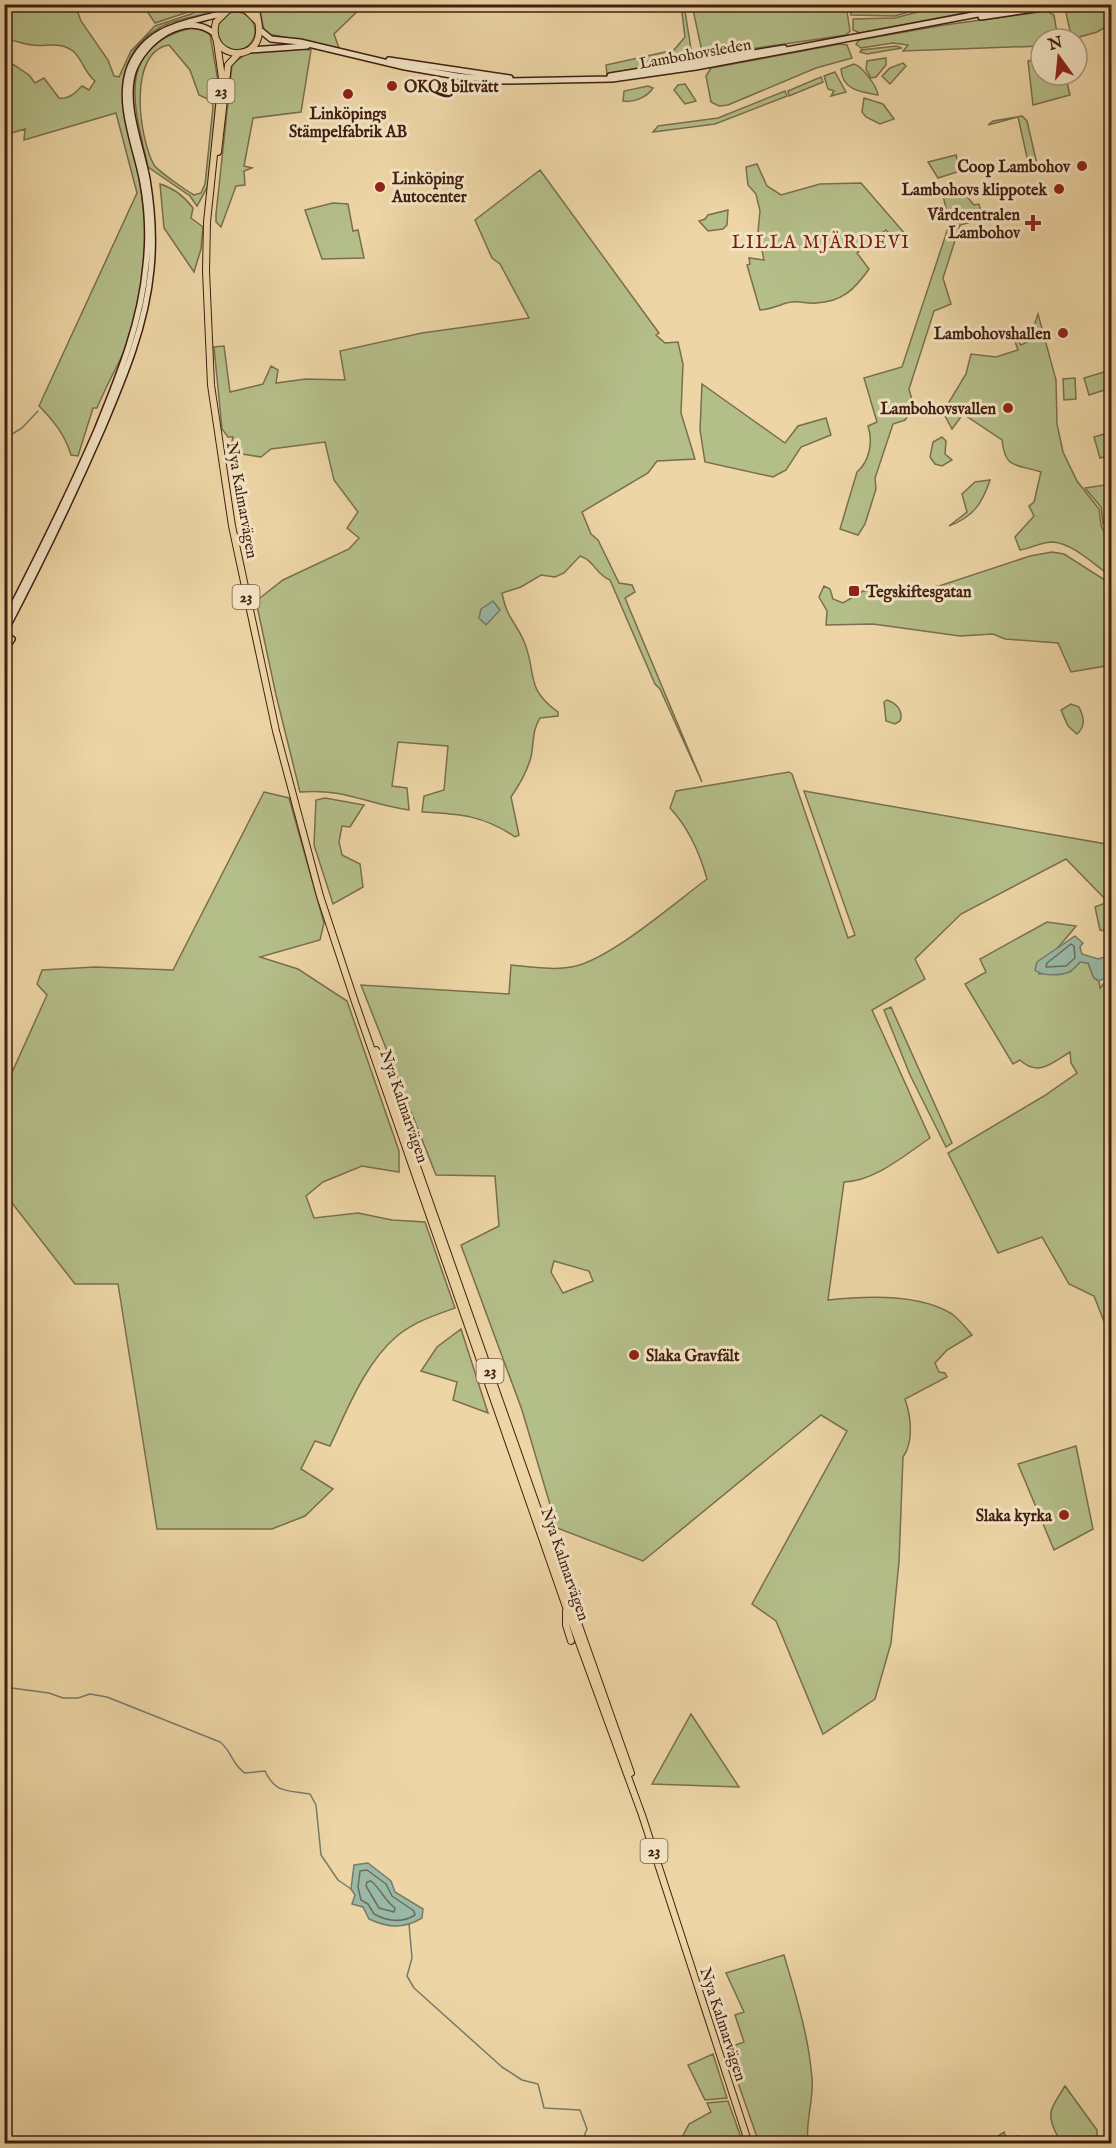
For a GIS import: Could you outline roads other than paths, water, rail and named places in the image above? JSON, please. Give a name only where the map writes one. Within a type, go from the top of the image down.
[{"type":"main road","points":[[217,42],[226,51],[239,53],[249,50],[257,41],[260,30],[255,4]]},
{"type":"main road","name":"Lambohovsleden","points":[[260,30],[271,39],[457,76],[529,81],[583,80],[753,51],[810,45],[1031,4]]},
{"type":"main road","name":"Lambohovsleden","points":[[946,21],[1061,5]]},
{"type":"main road","points":[[4,622],[86,455],[126,358],[140,311],[146,268],[147,222],[143,183],[126,100],[129,70],[141,48],[159,32],[177,24],[223,13],[235,6],[248,10],[258,22]]},
{"type":"main road","points":[[4,633],[91,455],[130,358],[143,318],[151,268],[152,221],[147,178],[131,99],[133,72],[148,47],[165,33],[193,25],[204,26],[214,33],[216,22],[223,13]]},
{"type":"main road","name":"23","points":[[214,33],[217,42]]},
{"type":"main road","name":"Nya Kalmarvägen","points":[[217,42],[222,78],[207,222],[206,261],[211,385],[232,526],[268,699],[320,896],[566,1607],[642,1815],[750,2144]]},
{"type":"main road","name":"Lambohovsleden","points":[[249,50],[289,46],[318,47]]},
{"type":"main road","name":"Nya Kalmarvägen","points":[[239,53],[228,65],[214,187],[209,271],[210,319],[223,451],[254,618],[277,720],[324,896],[617,1732],[750,2144]]},
{"type":"main road","points":[[4,651],[12,639]]},
{"type":"main road","points":[[566,1607],[566,1626],[571,1641]]},
{"type":"water","points":[[493,601],[500,610],[486,625],[479,618],[481,609]]},
{"type":"water","points":[[1075,936],[1083,943],[1080,947],[1082,954],[1098,959],[1108,956],[1109,959],[1106,962],[1112,970],[1107,977],[1099,981],[1094,978],[1088,963],[1080,962],[1070,971],[1061,974],[1051,975],[1035,970],[1037,962]]},
{"type":"water","points":[[368,1863],[391,1881],[395,1892],[423,1909],[422,1918],[402,1926],[389,1926],[369,1919],[363,1907],[352,1904],[355,1895],[351,1889],[354,1865]]},
{"type":"waterway","points":[[4,439],[22,428],[38,411]]},
{"type":"waterway","points":[[4,1687],[49,1693],[63,1698],[78,1698],[90,1694],[107,1697],[220,1742],[237,1766],[245,1773],[265,1771],[273,1784],[283,1790],[310,1794],[316,1805],[321,1855],[338,1880],[351,1889]]},
{"type":"waterway","points":[[409,1924],[412,1958],[407,1976],[414,1988],[502,2067],[522,2080],[538,2084],[544,2108],[580,2110],[587,2129],[581,2144]]},
{"type":"place","name":"OKQ8 biltvätt","points":[[392,86]]},
{"type":"place","name":"Linköpings Stämpelfabrik AB","points":[[348,94]]},
{"type":"place","name":"Coop Lambohov","points":[[1082,166]]},
{"type":"place","name":"Linköping Autocenter","points":[[380,187]]},
{"type":"place","name":"Lambohovs klippotek","points":[[1059,189]]},
{"type":"place","name":"Vårdcentralen Lambohov","points":[[1033,223]]},
{"type":"place","name":"Lambohovshallen","points":[[1063,333]]},
{"type":"place","name":"Lambohovsvallen","points":[[1008,408]]},
{"type":"place","name":"Tegskiftesgatan","points":[[854,591]]},
{"type":"place","name":"Slaka Gravfält","points":[[634,1355]]},
{"type":"place","name":"Slaka kyrka","points":[[1064,1515]]},
{"type":"district","name":"LILLA MJÄRDEVI","points":[[821,242]]}]
